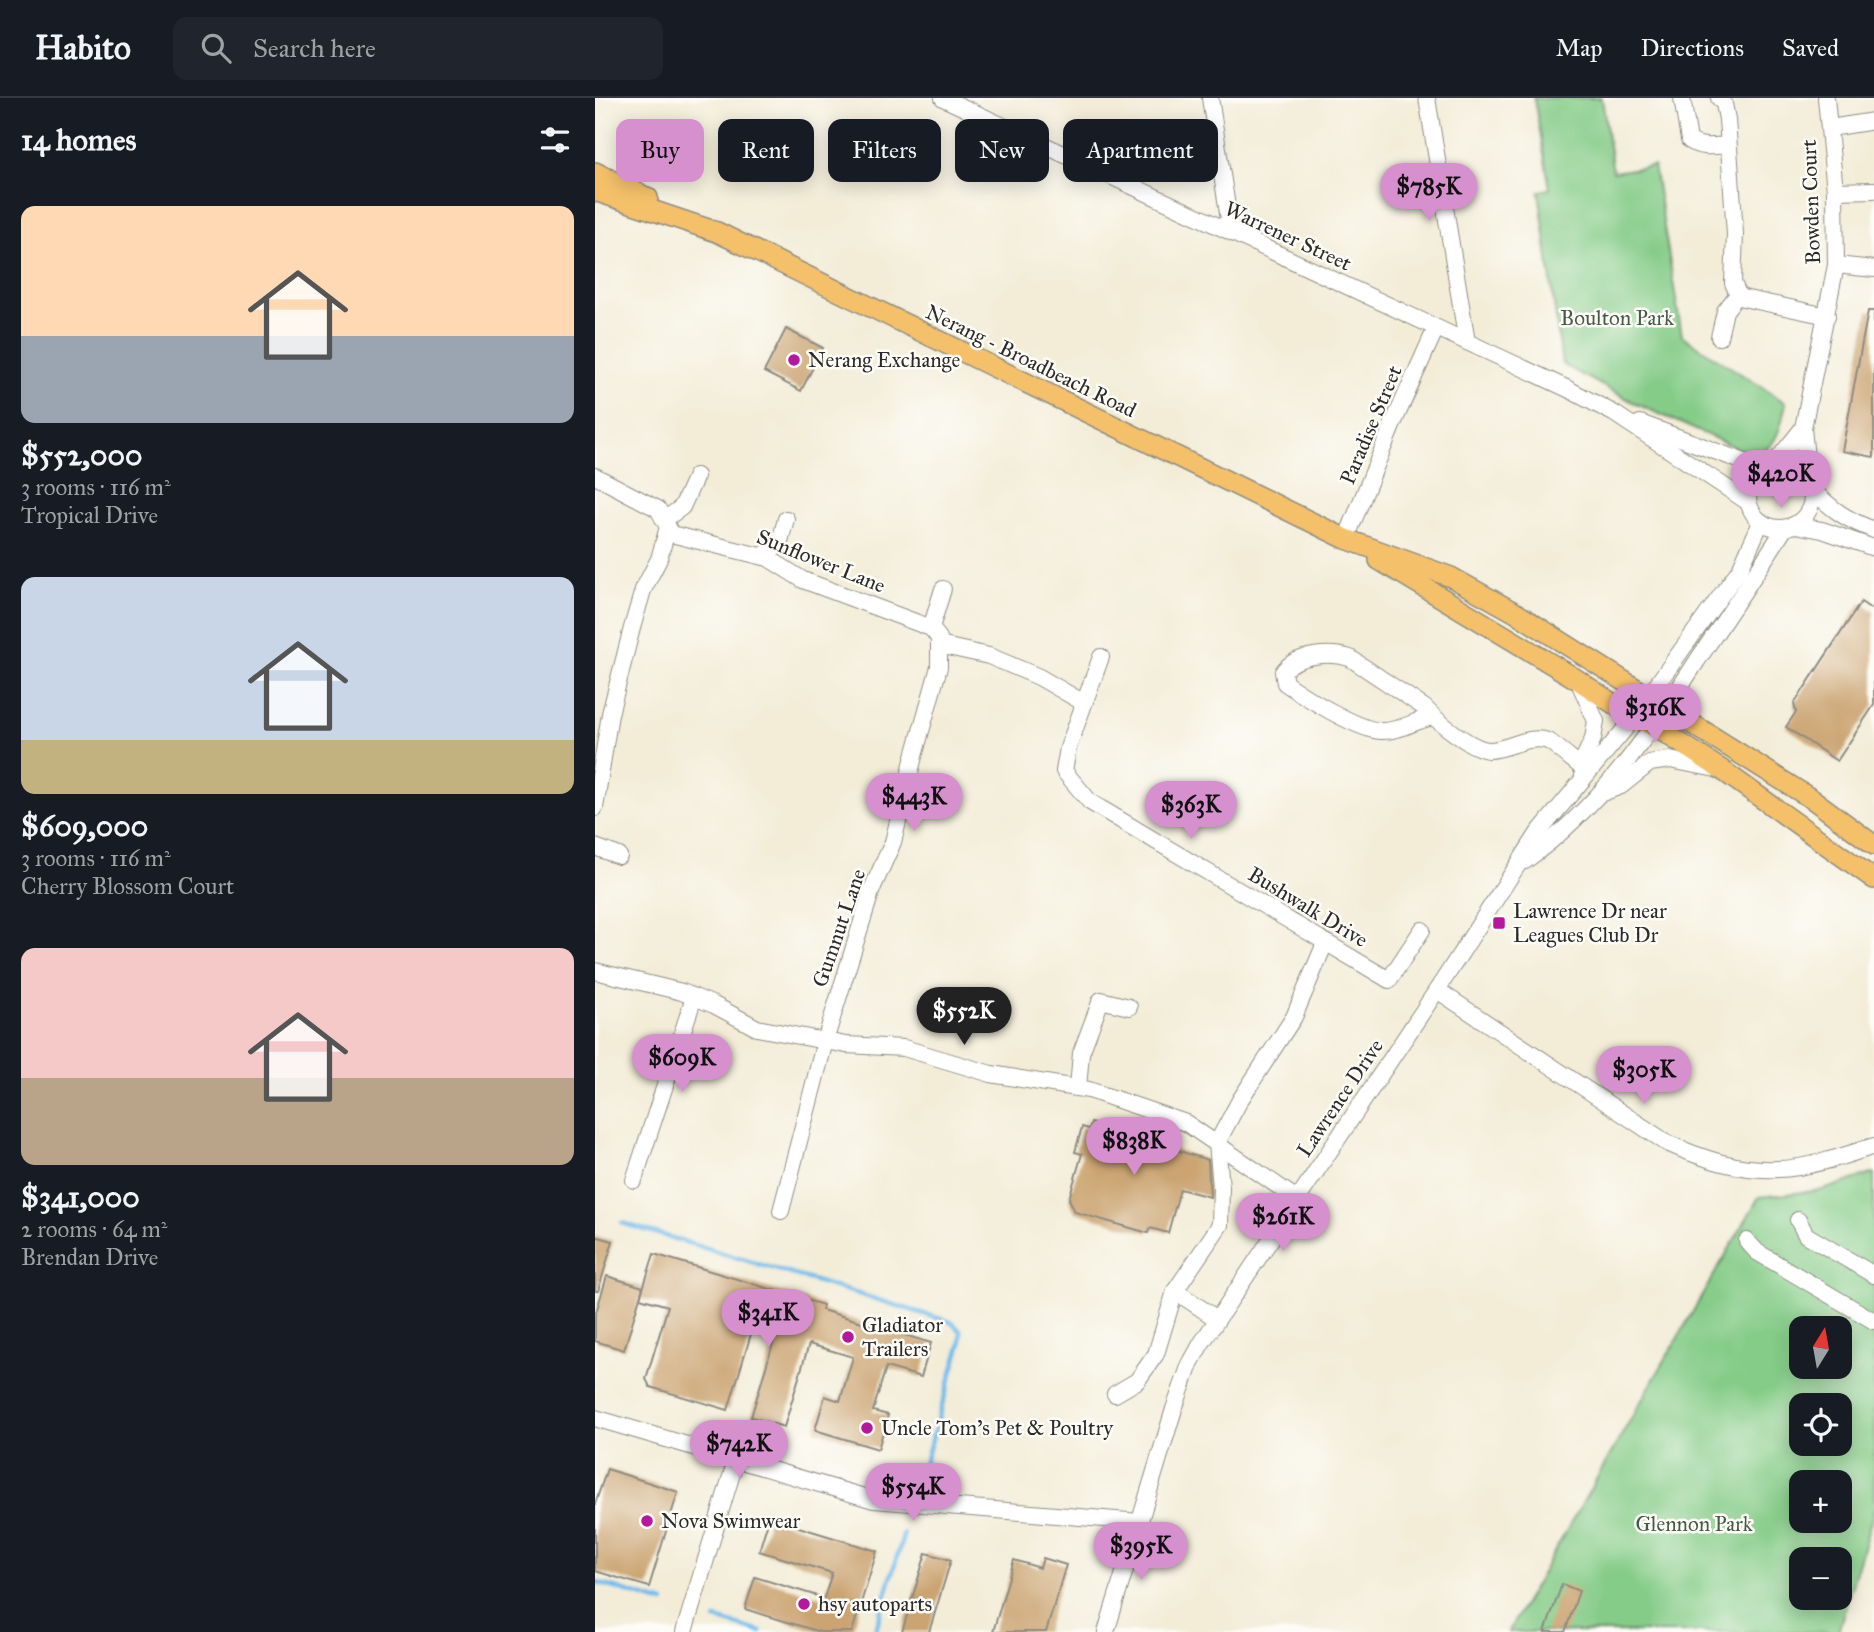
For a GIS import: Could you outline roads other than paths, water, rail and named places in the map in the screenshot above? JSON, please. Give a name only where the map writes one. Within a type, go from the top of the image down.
[{"type":"main road","name":"Nerang - Broadbeach Road","points":[[595,172],[1346,539],[1451,577],[1516,613],[1668,707],[1815,801],[1874,845]]},
{"type":"main road","name":"Nerang - Broadbeach Road","points":[[595,191],[695,223]]},
{"type":"main road","name":"Nerang - Broadbeach Road","points":[[1346,539],[1655,726],[1722,770],[1874,879]]},
{"type":"street","name":"Warrener Street","points":[[943,98],[1569,389],[1615,414],[1748,502]]},
{"type":"street","points":[[1210,98],[1231,232]]},
{"type":"street","points":[[1427,98],[1467,342]]},
{"type":"street","points":[[1682,98],[1689,140],[1705,147],[1728,145]]},
{"type":"street","points":[[1719,98],[1724,104],[1727,119],[1735,233],[1733,283],[1743,298],[1827,316]]},
{"type":"street","name":"Bowden Court","points":[[1810,484],[1803,428],[1836,265],[1835,191],[1826,98]]},
{"type":"street","points":[[1829,128],[1874,121]]},
{"type":"street","points":[[1835,191],[1874,190]]},
{"type":"street","points":[[1836,265],[1874,269]]},
{"type":"street","points":[[1719,337],[1725,312],[1738,293]]},
{"type":"street","name":"Paradise Street","points":[[1346,539],[1436,328]]},
{"type":"street","name":"Warrener Street","points":[[1615,414],[1769,467]]},
{"type":"street","name":"Bowden Court","points":[[1769,467],[1803,428]]},
{"type":"street","points":[[1874,530],[1854,523],[1833,510],[1795,467],[1769,467],[1751,482],[1748,502],[1753,514],[1761,522],[1774,528],[1822,530],[1874,548]]},
{"type":"street","name":"Sunflower Lane","points":[[595,476],[658,509],[666,527],[762,556],[803,580],[911,618],[931,628]]},
{"type":"street","points":[[595,808],[610,714],[643,590],[659,559],[666,527],[682,508],[696,476]]},
{"type":"street","points":[[1668,707],[1790,527],[1804,519],[1810,509],[1810,484]]},
{"type":"street","points":[[762,556],[779,545],[786,519]]},
{"type":"street","points":[[1647,695],[1740,569],[1761,522]]},
{"type":"street","points":[[943,589],[931,628],[939,638],[939,645],[989,656],[1039,677],[1084,703]]},
{"type":"street","name":"Gumnut Lane","points":[[781,1211],[825,1041],[872,889],[894,842],[917,742],[939,667],[939,645]]},
{"type":"street","points":[[1433,717],[1419,719],[1392,730],[1361,727],[1285,683],[1283,672],[1292,662],[1328,654],[1342,655],[1425,708],[1433,717],[1475,747],[1493,749],[1543,740],[1553,744],[1583,775]]},
{"type":"street","name":"Bushwalk Drive","points":[[1101,657],[1068,748],[1064,771],[1090,802],[1389,980],[1422,930]]},
{"type":"street","points":[[1578,680],[1596,721],[1593,739],[1584,758],[1583,775]]},
{"type":"street","name":"Lawrence Drive","points":[[1106,1632],[1183,1381],[1201,1344],[1539,832],[1634,715],[1647,695]]},
{"type":"street","name":"Lawrence Drive","points":[[1517,867],[1549,844],[1599,795],[1668,707]]},
{"type":"street","points":[[1599,795],[1621,786],[1650,763],[1670,760],[1722,770]]},
{"type":"street","points":[[595,848],[619,856]]},
{"type":"street","points":[[1115,1394],[1137,1381],[1156,1354],[1175,1291],[1220,1225],[1221,1186],[1217,1143],[1240,1100],[1294,1017],[1325,943]]},
{"type":"street","points":[[595,971],[694,997],[757,1028],[846,1045],[904,1048],[991,1074],[1089,1090],[1186,1123],[1297,1199]]},
{"type":"street","points":[[1437,990],[1667,1143],[1699,1157],[1725,1165],[1779,1170],[1874,1146]]},
{"type":"street","points":[[634,1180],[694,997]]},
{"type":"street","points":[[1078,1088],[1081,1053],[1101,1000],[1129,1007]]},
{"type":"street","points":[[1798,1220],[1806,1235],[1874,1275]]},
{"type":"street","points":[[1747,1241],[1757,1252],[1874,1321]]},
{"type":"street","points":[[1175,1291],[1217,1319]]},
{"type":"street","points":[[595,1418],[850,1494],[891,1502],[1140,1522]]},
{"type":"street","points":[[684,1632],[736,1460]]},
{"type":"waterway","points":[[622,1223],[951,1322],[961,1331],[961,1343],[920,1478]]},
{"type":"waterway","points":[[875,1632],[904,1533]]},
{"type":"waterway","points":[[595,1582],[664,1603]]},
{"type":"waterway","points":[[716,1619],[761,1632]]},
{"type":"place","name":"Nerang Exchange","points":[[794,360]]},
{"type":"place","name":"Lawrence Dr near Leagues Club Dr","points":[[1499,923]]},
{"type":"place","name":"Gladiator Trailers","points":[[848,1337]]},
{"type":"place","name":"Uncle Tom's Pet & Poultry","points":[[867,1428]]},
{"type":"place","name":"Nova Swimwear","points":[[647,1521]]},
{"type":"place","name":"hsy autoparts","points":[[804,1604]]},
{"type":"park label","name":"Boulton Park","points":[[1617,318]]},
{"type":"park label","name":"Glennon Park","points":[[1694,1524]]}]
